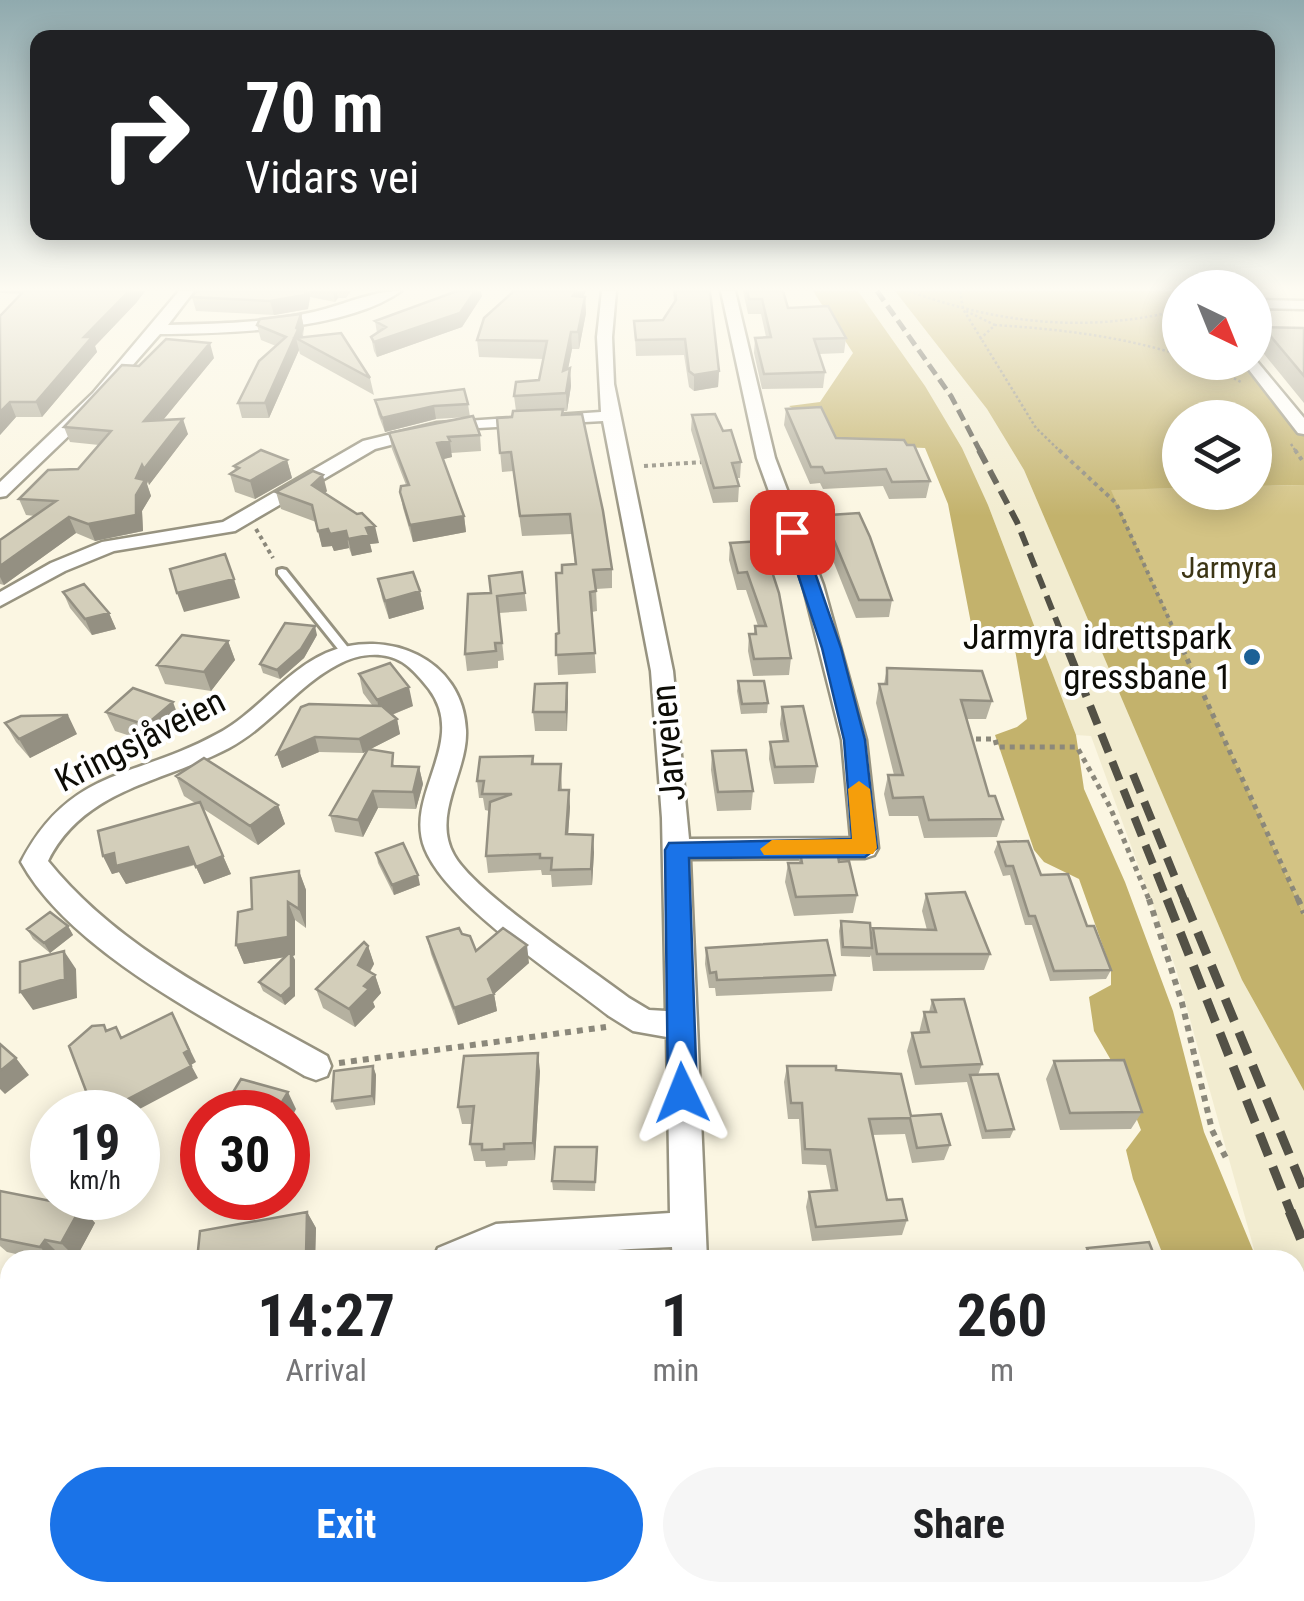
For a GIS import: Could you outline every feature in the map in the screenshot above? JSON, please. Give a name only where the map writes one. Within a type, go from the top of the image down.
[{"type":"street","points":[[0,492],[77,423],[127,366]]},
{"type":"street","name":"Jarveien","points":[[605,366],[662,668],[677,850],[689,1245]]},
{"type":"street","points":[[677,850],[865,848],[854,740],[812,585],[766,458],[745,366]]},
{"type":"street","points":[[1266,380],[1301,420]]},
{"type":"street","points":[[0,600],[70,561],[109,546],[204,533],[252,517],[344,456],[395,437],[478,424],[612,416]]},
{"type":"street","points":[[346,652],[396,650],[417,661],[444,693],[454,716],[454,739],[434,817],[434,841],[444,863],[475,895],[644,1022],[680,1025]]},
{"type":"street","name":"Kringsjåveien","points":[[316,1066],[147,963],[75,910],[52,889],[34,862],[42,838],[74,806],[220,744],[346,652]]},
{"type":"street","points":[[474,1250],[496,1241],[545,1235],[689,1245]]},
{"type":"lane","points":[[282,572],[346,652]]},
{"type":"path","points":[[997,366],[1036,428],[1116,503],[1304,913]]},
{"type":"path","points":[[622,468],[712,462]]},
{"type":"path","points":[[252,517],[282,572]]},
{"type":"path","points":[[960,739],[994,738],[997,748],[1077,747],[1110,805],[1154,920],[1190,1034],[1209,1115],[1228,1162]]},
{"type":"path","points":[[316,1066],[644,1022]]},
{"type":"shaded area","points":[[844,366],[911,366],[962,448],[988,505],[1076,735],[1084,789],[1125,882],[1173,1011],[1204,1132],[1253,1250],[1161,1250],[1126,1150],[1141,1130],[1119,1074],[1094,1031],[1089,997],[1111,985],[1111,969],[1079,879],[1044,862],[1034,850],[995,735],[1027,719],[1014,644],[975,644],[948,504],[925,448],[849,445],[789,406],[820,402]]},
{"type":"shaded area","points":[[908,366],[953,366],[987,409],[1024,470],[1242,980],[1304,1091],[1304,1250],[1254,1250],[1176,969],[1091,736],[1076,735],[988,505],[941,414]]},
{"type":"shaded area","points":[[953,366],[1162,366],[1162,380],[1264,380],[1304,429],[1304,485],[1272,486],[1272,400],[1162,400],[1162,489],[1111,490],[1304,915],[1304,1091],[1242,980],[1024,470],[987,409]]},
{"type":"green space","name":"Jarmyra","points":[[1304,485],[1304,915],[1110,489],[1162,488],[1162,510],[1272,510],[1272,486]]},
{"type":"building","points":[[0,366],[67,366],[36,402],[10,402],[0,412]]},
{"type":"building","points":[[121,366],[191,366],[144,421],[183,419],[144,469],[142,465],[136,478],[145,480],[136,495],[136,515],[88,524],[69,517],[0,566],[0,540],[56,501],[19,499],[48,470],[78,469],[111,431],[64,427]]},
{"type":"building","points":[[257,366],[282,366],[265,403],[238,403]]},
{"type":"building","points":[[347,366],[362,366],[370,378]]},
{"type":"building","points":[[542,366],[564,366],[563,371],[570,368],[566,393],[514,396],[516,382],[539,380]]},
{"type":"building","points":[[688,366],[718,366],[719,371],[694,375]]},
{"type":"building","points":[[762,366],[823,366],[825,372],[764,374]]},
{"type":"building","points":[[464,389],[468,404],[434,406],[382,418],[375,400]]},
{"type":"building","points":[[821,407],[836,438],[904,440],[907,445],[914,445],[930,481],[892,482],[886,469],[825,473],[822,467],[811,467],[786,409]]},
{"type":"building","points":[[563,409],[562,415],[582,414],[612,569],[593,570],[596,591],[590,592],[595,653],[556,655],[556,573],[562,573],[562,565],[576,564],[570,514],[520,516],[511,452],[500,453],[497,418],[512,417],[513,411]]},
{"type":"building","points":[[715,414],[723,431],[731,430],[741,462],[732,463],[739,486],[714,488],[692,415]]},
{"type":"building","points":[[473,416],[480,435],[448,437],[450,441],[437,443],[464,516],[410,525],[400,492],[401,486],[409,485],[389,433]]},
{"type":"building","points":[[261,450],[287,460],[250,481],[230,474],[239,468],[234,466]]},
{"type":"building","points":[[313,471],[323,475],[312,485],[357,514],[362,513],[375,526],[366,528],[369,535],[348,539],[346,531],[318,531],[312,505],[276,492]]},
{"type":"building","points":[[859,513],[892,600],[859,600],[826,521],[832,521],[830,515]]},
{"type":"building","points":[[762,541],[779,593],[791,658],[754,659],[749,634],[756,634],[755,626],[766,626],[747,572],[738,573],[730,543]]},
{"type":"building","points":[[225,554],[234,579],[177,593],[170,569]]},
{"type":"building","points":[[413,572],[420,591],[385,601],[378,579]]},
{"type":"building","points":[[522,572],[525,593],[497,596],[502,643],[495,643],[496,651],[465,654],[468,594],[491,593],[489,576]]},
{"type":"building","points":[[84,584],[109,613],[85,619],[63,592]]},
{"type":"building","points":[[285,623],[315,626],[301,649],[277,670],[260,664]]},
{"type":"building","points":[[182,635],[228,641],[204,672],[157,665]]},
{"type":"building","points":[[390,663],[409,687],[377,700],[359,674]]},
{"type":"building","points":[[887,668],[982,671],[992,701],[961,700],[989,796],[995,796],[1003,819],[929,820],[923,797],[893,798],[888,775],[903,775],[879,684],[887,684]]},
{"type":"building","points":[[738,681],[764,681],[768,703],[742,704]]},
{"type":"building","points":[[567,683],[566,712],[533,712],[535,684]]},
{"type":"building","points":[[133,688],[173,702],[146,725],[106,712]]},
{"type":"building","points":[[382,706],[397,719],[359,739],[315,737],[277,754],[301,707]]},
{"type":"building","points":[[803,706],[817,766],[775,767],[770,742],[788,741],[782,707]]},
{"type":"building","points":[[68,715],[19,739],[5,723],[21,716]]},
{"type":"building","points":[[368,749],[393,753],[392,766],[419,767],[413,792],[373,791],[358,820],[330,815]]},
{"type":"building","points":[[746,750],[753,791],[718,792],[712,751]]},
{"type":"building","points":[[533,756],[532,764],[561,764],[559,790],[569,790],[566,834],[593,835],[591,869],[551,870],[552,858],[540,858],[540,854],[486,856],[490,802],[512,794],[482,794],[484,781],[477,781],[480,757]]},
{"type":"building","points":[[204,758],[278,805],[250,826],[176,776]]},
{"type":"building","points":[[200,802],[223,856],[196,867],[188,847],[116,866],[114,853],[103,856],[98,831]]},
{"type":"building","points":[[1028,841],[1041,875],[1068,874],[1087,926],[1094,926],[1111,970],[1054,971],[1035,916],[1029,916],[1013,866],[1006,866],[998,842]]},
{"type":"building","points":[[403,843],[418,875],[392,885],[376,853]]},
{"type":"building","points":[[837,851],[839,862],[849,861],[857,895],[796,897],[788,863],[802,863],[800,852]]},
{"type":"building","points":[[299,871],[299,909],[288,902],[288,937],[236,945],[238,912],[252,909],[251,878]]},
{"type":"building","points":[[965,892],[990,954],[877,954],[873,928],[936,930],[926,894]]},
{"type":"building","points":[[50,912],[68,926],[44,943],[27,929]]},
{"type":"building","points":[[841,921],[870,923],[872,948],[843,947]]},
{"type":"building","points":[[459,928],[462,934],[470,936],[476,951],[503,928],[527,945],[488,979],[494,994],[454,1008],[427,937]]},
{"type":"building","points":[[827,940],[835,975],[717,980],[716,972],[710,973],[706,948]]},
{"type":"building","points":[[364,942],[368,946],[358,965],[375,975],[364,986],[369,989],[349,1009],[316,989]]},
{"type":"building","points":[[64,951],[65,979],[20,992],[20,962]]},
{"type":"building","points":[[291,951],[291,987],[281,996],[259,982]]},
{"type":"building","points":[[964,999],[982,1064],[921,1067],[912,1033],[929,1032],[924,1012],[936,1012],[932,1000]]},
{"type":"building","points":[[172,1013],[189,1050],[184,1053],[191,1066],[145,1090],[86,1090],[69,1046],[92,1026],[104,1025],[106,1031],[116,1027],[121,1038]]},
{"type":"building","points":[[0,1044],[16,1058],[0,1071]]},
{"type":"building","points":[[538,1053],[533,1143],[482,1150],[482,1144],[470,1144],[474,1106],[458,1107],[464,1056]]},
{"type":"building","points":[[1124,1060],[1142,1112],[1070,1113],[1054,1061]]},
{"type":"building","points":[[373,1066],[372,1096],[332,1101],[334,1071]]},
{"type":"building","points":[[787,1066],[836,1066],[836,1070],[901,1074],[911,1116],[941,1114],[950,1145],[917,1148],[910,1118],[869,1119],[887,1200],[902,1199],[907,1220],[816,1227],[809,1192],[837,1190],[830,1150],[805,1149],[802,1103],[791,1103]]},
{"type":"building","points":[[998,1074],[1014,1129],[986,1131],[970,1075]]},
{"type":"building","points":[[241,1079],[281,1090],[234,1090]]},
{"type":"building","points":[[555,1147],[597,1147],[595,1182],[552,1181]]},
{"type":"building","points":[[0,1191],[30,1197],[30,1220],[74,1220],[61,1243],[45,1240],[40,1247],[0,1239]]},
{"type":"building","points":[[262,1220],[307,1220],[306,1250],[198,1250],[200,1231]]},
{"type":"building","points":[[1149,1242],[1152,1250],[1088,1250]]},
{"type":"railway","points":[[930,366],[951,396],[981,453]]},
{"type":"railway","points":[[979,450],[1017,522],[1069,652]]},
{"type":"railway","points":[[1068,650],[1168,902]]},
{"type":"railway","points":[[1133,774],[1185,902]]},
{"type":"railway","points":[[1167,899],[1291,1213]]},
{"type":"railway","points":[[1184,899],[1304,1190]]},
{"type":"railway","points":[[1290,1211],[1304,1245]]},
{"type":"slow traffic","points":[[772,849],[865,848],[859,789]]},
{"type":"place","name":"Jarmyra idrettspark gressbane 1","points":[[1252,657]]},
{"type":"route","points":[[682,1093],[677,850],[865,848],[854,740],[832,648],[792,532]]}]
